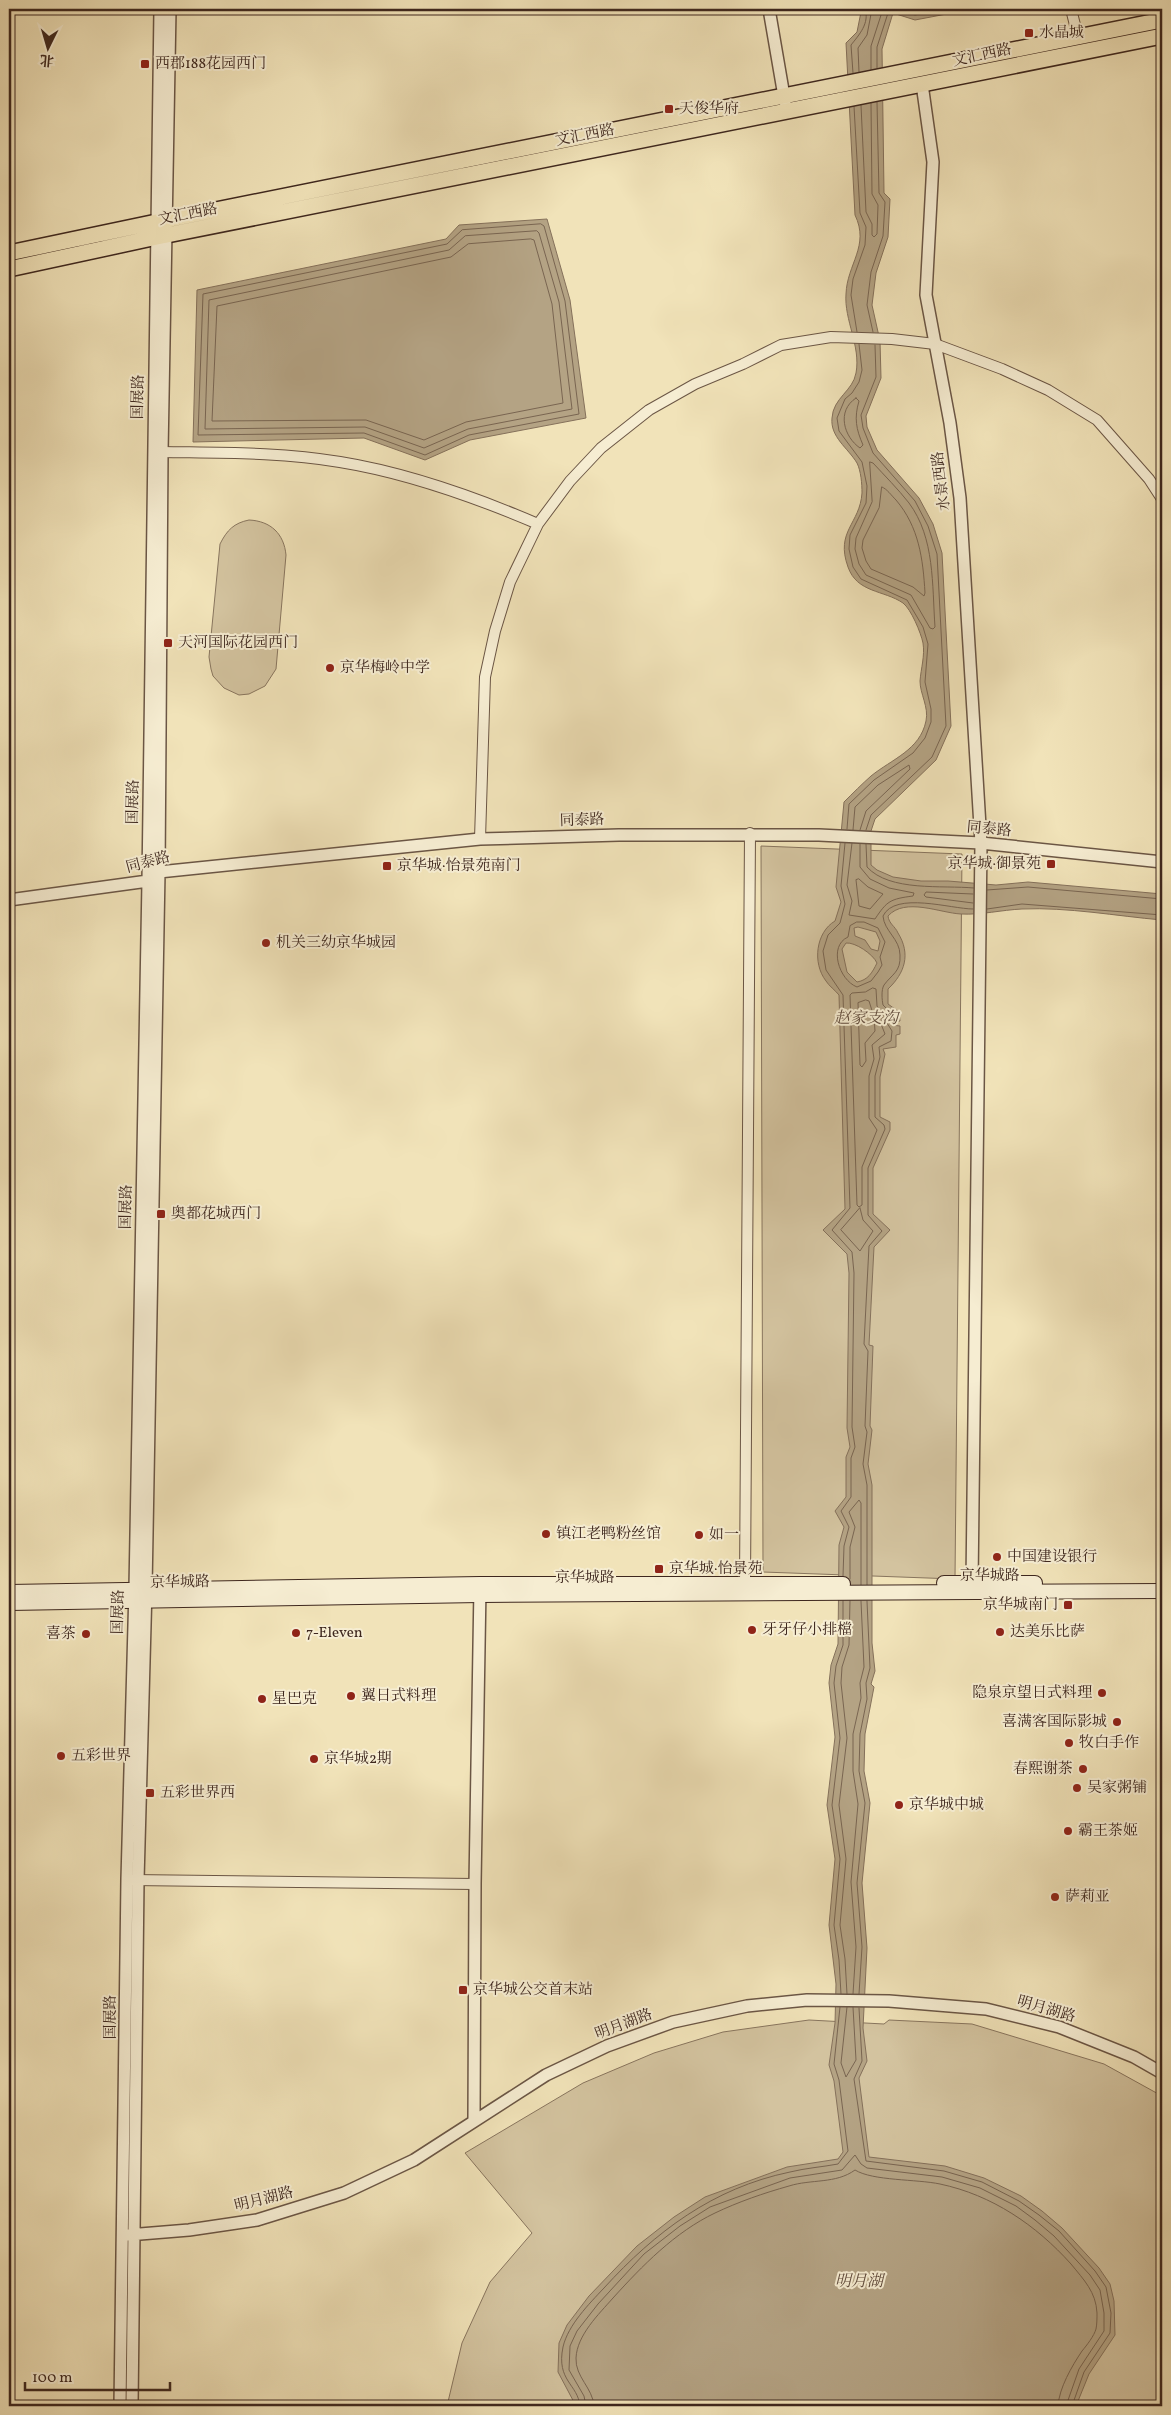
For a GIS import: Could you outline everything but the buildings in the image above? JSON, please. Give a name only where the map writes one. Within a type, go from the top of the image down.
[{"type":"main road","name":"文汇西路","points":[[9,269],[785,104],[868,79],[1162,20]]},
{"type":"main road","name":"文汇西路","points":[[9,253],[161,221],[785,104],[868,95],[1162,36]]},
{"type":"main road","name":"京华城路","points":[[898,1588],[972,1583],[1162,1581]]},
{"type":"main road","name":"京华城路","points":[[480,1590],[745,1583],[821,1588]]},
{"type":"main road","name":"京华城路","points":[[9,1592],[140,1594],[821,1588],[1162,1590]]},
{"type":"main road","name":"京华城路","points":[[9,1603],[140,1594]]},
{"type":"street","name":"国展路","points":[[132,2406],[129,2235],[132,1880],[159,872],[162,452],[160,9]]},
{"type":"street","name":"国展路","points":[[161,221],[170,9]]},
{"type":"street","points":[[769,9],[785,104]]},
{"type":"street","points":[[1071,9],[1078,37]]},
{"type":"street","name":"水景西路","points":[[922,84],[933,162],[926,295],[950,423],[960,498],[981,843],[972,1583]]},
{"type":"street","name":"国展路","points":[[140,1594],[148,881],[161,236]]},
{"type":"street","points":[[480,839],[485,677],[494,631],[510,582],[538,524],[570,481],[601,448],[649,410],[695,384],[781,345],[831,337],[868,338],[934,344],[1002,369],[1048,390],[1097,420],[1149,479],[1162,499]]},
{"type":"street","points":[[162,452],[259,454],[340,462],[410,479],[484,501],[538,524]]},
{"type":"street","points":[[745,1583],[750,833]]},
{"type":"street","name":"同泰路","points":[[9,900],[148,881],[159,872],[480,839],[750,833],[819,835],[981,843],[1162,862]]},
{"type":"street","points":[[474,2120],[475,1884],[480,1590]]},
{"type":"street","points":[[132,1880],[475,1884]]},
{"type":"street","name":"明月湖路","points":[[129,2235],[189,2230],[257,2220],[344,2193],[414,2160],[546,2075],[608,2046],[673,2022],[747,2006],[807,2000],[889,2001],[986,2009],[1059,2027],[1134,2057],[1162,2072]]},
{"type":"street","name":"国展路","points":[[120,2406],[129,2235]]},
{"type":"shaded area","points":[[249,520],[264,523],[275,530],[282,541],[286,555],[276,669],[265,686],[249,694],[239,695],[224,688],[213,676],[209,657],[220,544],[232,528],[239,523]]},
{"type":"shaded area","points":[[761,846],[962,854],[955,1579],[763,1572]]},
{"type":"shaded area","points":[[809,2020],[884,2024],[889,2020],[972,2024],[1104,2064],[1162,2096],[1162,2406],[447,2406],[462,2343],[490,2282],[532,2233],[465,2153],[583,2083],[654,2053],[723,2032]]},
{"type":"water","points":[[857,9],[973,9],[915,20],[893,13],[882,49],[884,193],[890,199],[888,237],[876,273],[872,305],[880,341],[881,378],[866,416],[867,427],[877,450],[919,498],[933,524],[942,553],[951,726],[936,760],[875,819],[871,831],[871,865],[877,870],[893,877],[921,881],[996,885],[1028,882],[1162,894],[1162,920],[1057,909],[1022,909],[961,914],[913,907],[895,910],[888,916],[902,941],[905,956],[899,976],[888,989],[888,1004],[899,1012],[900,1021],[893,1022],[892,1025],[900,1026],[900,1034],[896,1035],[896,1047],[883,1049],[885,1054],[880,1077],[880,1117],[890,1122],[890,1130],[873,1168],[873,1214],[890,1230],[874,1247],[869,1345],[873,1346],[870,1426],[872,1430],[868,1464],[872,1485],[872,1643],[875,1671],[871,1684],[874,1687],[865,1734],[864,1771],[870,1803],[862,1883],[867,1948],[863,2028],[867,2061],[859,2078],[869,2157],[945,2166],[984,2178],[1021,2196],[1042,2211],[1062,2228],[1099,2268],[1110,2284],[1114,2301],[1115,2335],[1089,2374],[1076,2406],[576,2406],[558,2372],[559,2343],[567,2325],[589,2296],[637,2246],[674,2217],[705,2197],[787,2167],[838,2159],[843,2152],[834,2081],[829,2065],[835,2023],[836,1984],[829,1925],[835,1859],[827,1805],[835,1737],[829,1683],[831,1665],[838,1644],[839,1545],[844,1527],[835,1511],[846,1497],[846,1457],[850,1447],[847,1428],[849,1273],[847,1254],[823,1230],[845,1209],[839,995],[827,983],[822,974],[819,966],[818,948],[824,932],[835,921],[841,902],[836,887],[844,802],[871,776],[911,747],[923,731],[927,716],[920,681],[923,643],[912,616],[903,603],[858,582],[848,567],[844,545],[849,528],[860,504],[861,482],[857,463],[837,437],[832,425],[833,411],[854,379],[857,363],[855,343],[846,304],[847,283],[859,246],[860,236],[855,215],[846,43],[857,32],[861,12]],"holes":[[[858,927],[876,932],[880,941],[878,951],[871,949],[865,940],[855,936],[854,928]],[[846,943],[854,944],[863,949],[877,963],[864,980],[857,982],[847,972],[842,949]]]},
{"type":"water","points":[[547,219],[570,300],[586,418],[470,440],[425,460],[364,438],[193,442],[197,290],[446,239],[459,225]]},
{"type":"place","name":"水晶城","points":[[1029,33]]},
{"type":"place","name":"西郡188花园西门","points":[[145,64]]},
{"type":"place","name":"天俊华府","points":[[669,109]]},
{"type":"place","name":"天河国际花园西门","points":[[168,643]]},
{"type":"place","name":"京华梅岭中学","points":[[330,668]]},
{"type":"place","name":"京华城·御景苑","points":[[1051,864]]},
{"type":"place","name":"京华城·怡景苑南门","points":[[387,866]]},
{"type":"place","name":"机关三幼京华城园","points":[[266,943]]},
{"type":"place","name":"奥都花城西门","points":[[161,1214]]},
{"type":"place","name":"镇江老鸭粉丝馆","points":[[546,1534]]},
{"type":"place","name":"如一","points":[[699,1535]]},
{"type":"place","name":"中国建设银行","points":[[997,1557]]},
{"type":"place","name":"京华城·怡景苑","points":[[659,1569]]},
{"type":"place","name":"京华城南门","points":[[1068,1605]]},
{"type":"place","name":"牙牙仔小排檔","points":[[752,1630]]},
{"type":"place","name":"达美乐比萨","points":[[1000,1632]]},
{"type":"place","name":"7-Eleven","points":[[296,1633]]},
{"type":"place","name":"喜茶","points":[[86,1634]]},
{"type":"place","name":"隐泉京望日式料理","points":[[1102,1693]]},
{"type":"place","name":"翼日式料理","points":[[351,1696]]},
{"type":"place","name":"星巴克","points":[[262,1699]]},
{"type":"place","name":"喜满客国际影城","points":[[1117,1722]]},
{"type":"place","name":"牧白手作","points":[[1069,1743]]},
{"type":"place","name":"五彩世界","points":[[61,1756]]},
{"type":"place","name":"京华城2期","points":[[314,1759]]},
{"type":"place","name":"春熙谢茶","points":[[1083,1769]]},
{"type":"place","name":"吴家粥铺","points":[[1077,1788]]},
{"type":"place","name":"五彩世界西","points":[[150,1793]]},
{"type":"place","name":"京华城中城","points":[[899,1805]]},
{"type":"place","name":"霸王茶姬","points":[[1068,1831]]},
{"type":"place","name":"萨莉亚","points":[[1055,1897]]},
{"type":"place","name":"京华城公交首末站","points":[[463,1990]]},
{"type":"water label","name":"赵家支沟","points":[[866,1019]]},
{"type":"water label","name":"明月湖","points":[[859,2282]]}]
